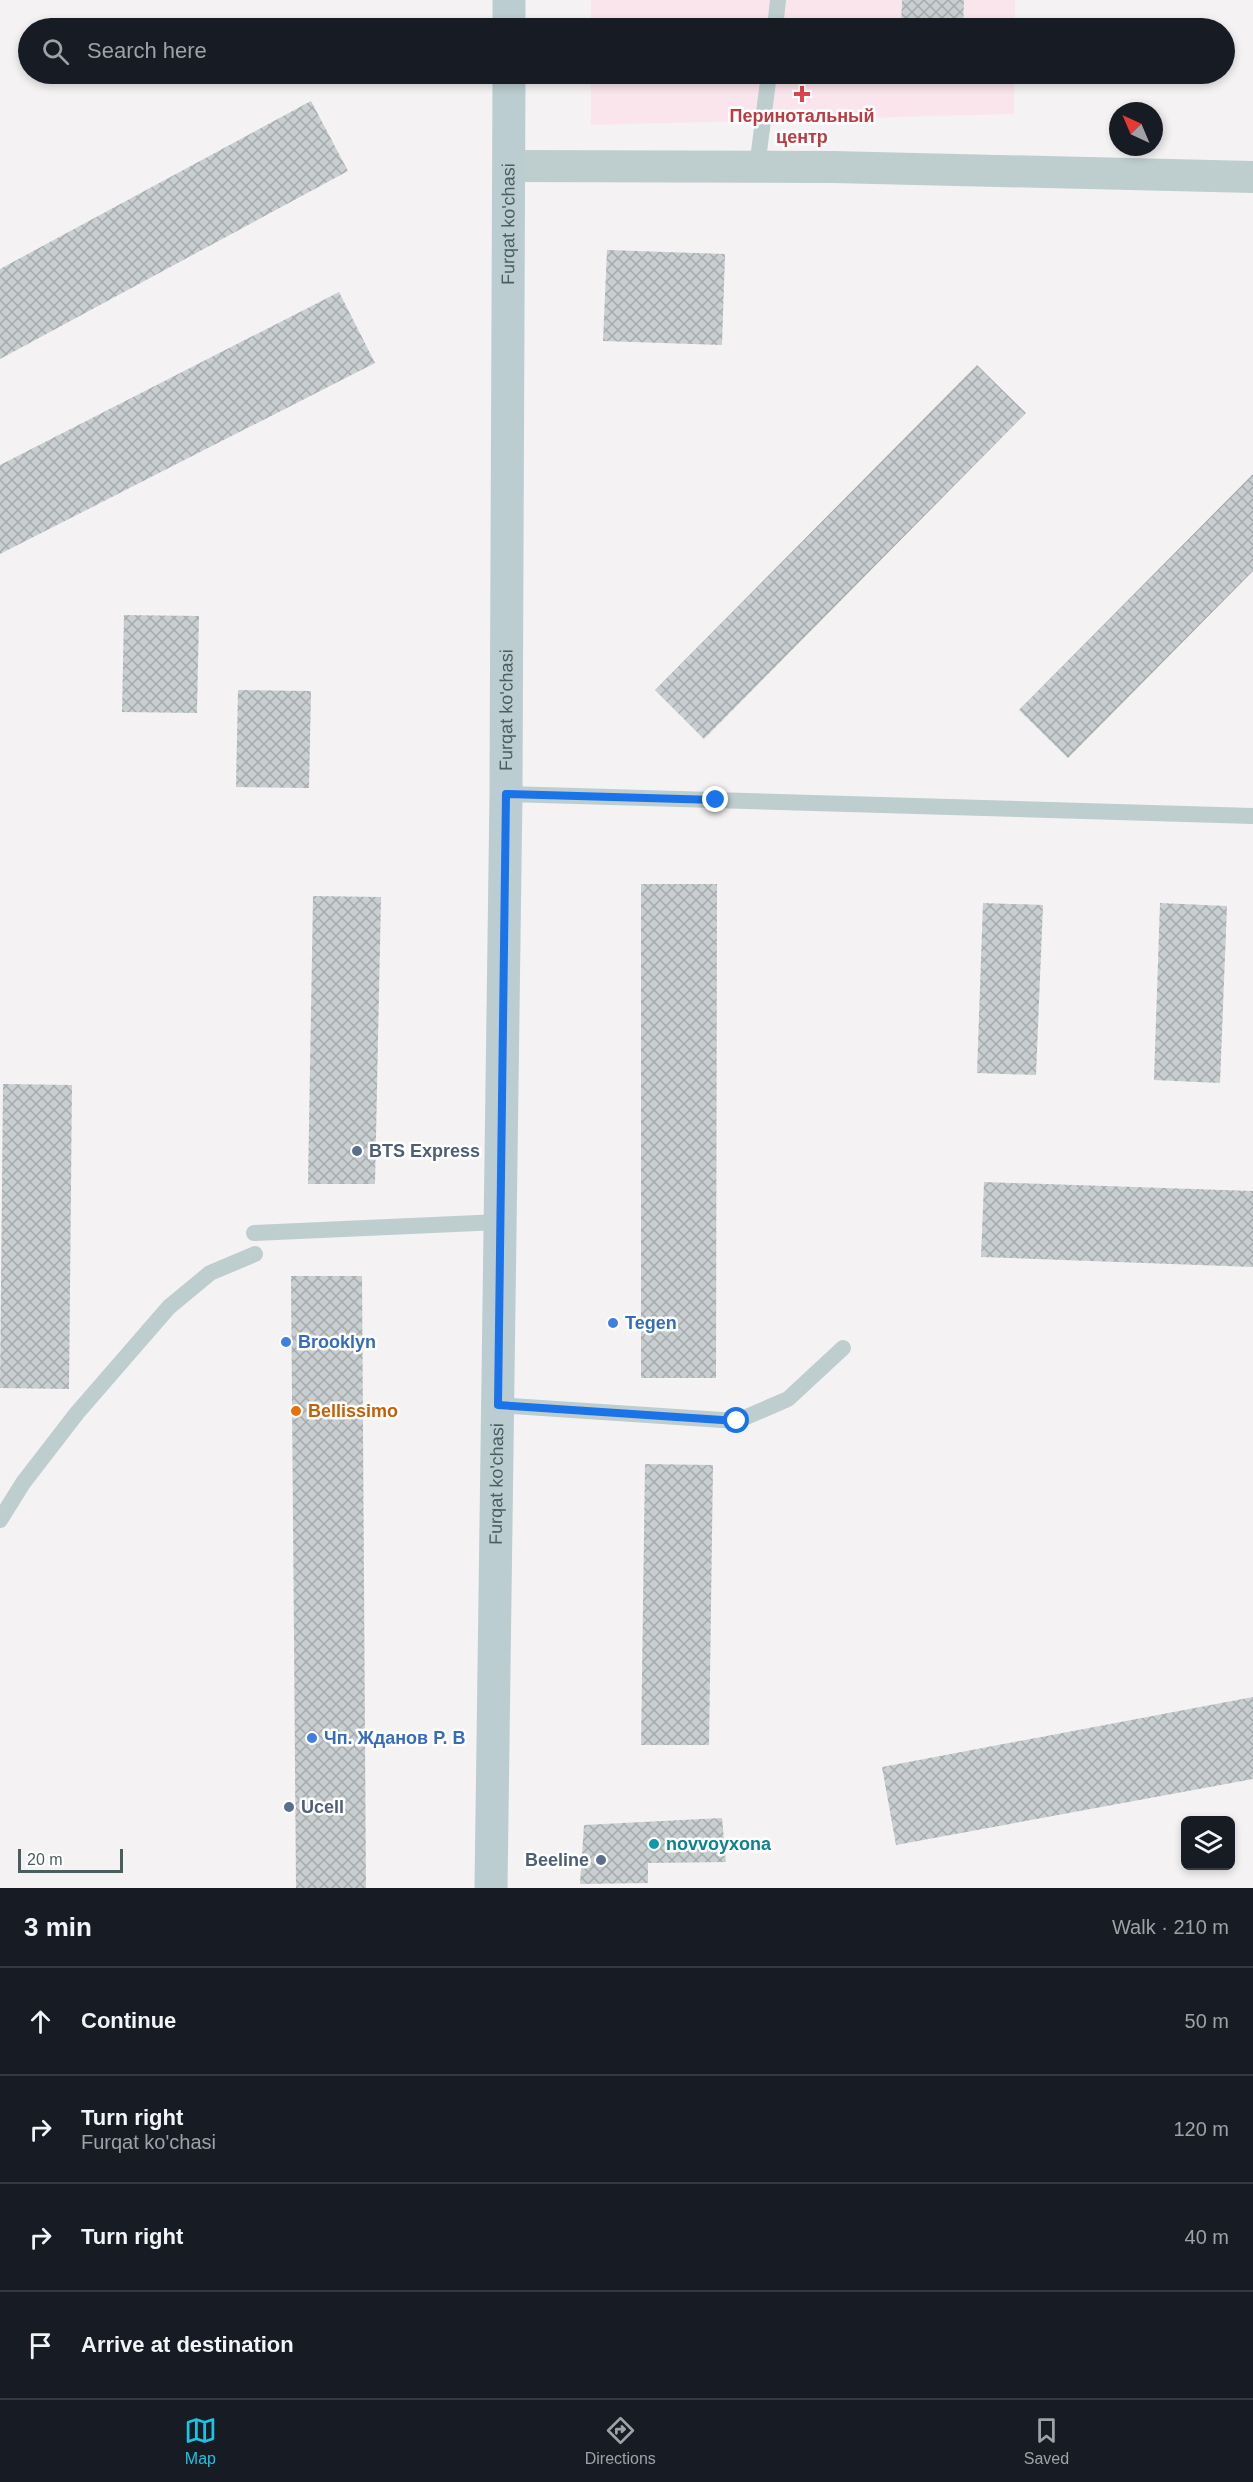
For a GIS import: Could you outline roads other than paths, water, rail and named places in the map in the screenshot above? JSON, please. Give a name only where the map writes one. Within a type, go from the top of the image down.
[{"type":"main road","points":[[509,18],[510,0]]},
{"type":"main road","name":"Furqat ko'chasi","points":[[491,1888],[506,794],[509,84]]},
{"type":"street","points":[[509,166],[757,167],[1253,177]]},
{"type":"lane","points":[[776,18],[778,0]]},
{"type":"lane","points":[[757,167],[768,84]]},
{"type":"lane","points":[[506,794],[1253,816]]},
{"type":"lane","points":[[254,1233],[500,1222]]},
{"type":"lane","points":[[0,1520],[23,1483],[76,1413],[170,1307],[210,1273],[255,1254]]},
{"type":"lane","points":[[498,1405],[737,1421],[788,1399],[843,1348]]},
{"type":"place","name":"Перинотальный центр","points":[[802,94]]},
{"type":"place","name":"BTS Express","points":[[357,1151]]},
{"type":"place","name":"Tegen","points":[[613,1323]]},
{"type":"place","name":"Brooklyn","points":[[286,1342]]},
{"type":"place","name":"Bellissimo","points":[[296,1411]]},
{"type":"place","name":"Чп. Жданов Р. В","points":[[312,1738]]},
{"type":"place","name":"Ucell","points":[[289,1807]]},
{"type":"place","name":"novvoyxona","points":[[654,1844]]},
{"type":"place","name":"Beeline","points":[[601,1860]]}]
